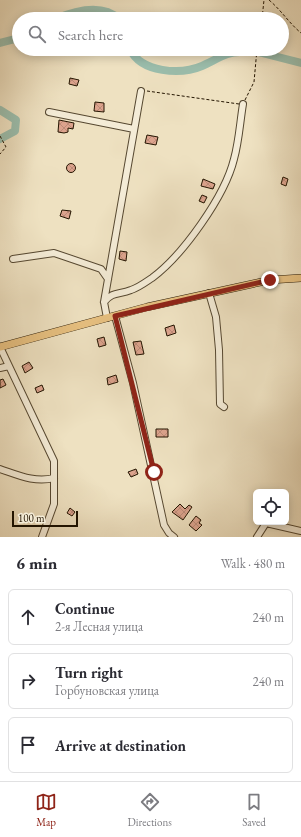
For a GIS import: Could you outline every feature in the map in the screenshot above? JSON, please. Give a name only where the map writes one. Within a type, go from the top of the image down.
[{"type":"main road","points":[[0,347],[107,318],[209,293],[270,280],[301,278]]},
{"type":"street","points":[[107,318],[104,302],[141,91]]},
{"type":"street","points":[[104,302],[110,295],[131,290],[152,278],[178,255],[203,222],[224,183],[234,160],[244,104]]},
{"type":"street","points":[[49,112],[134,129]]},
{"type":"street","points":[[13,259],[54,253],[101,269],[108,279]]},
{"type":"street","points":[[209,293],[216,317],[219,350],[220,404],[224,406]]},
{"type":"street","points":[[115,316],[135,390],[164,525],[169,533],[174,537]]},
{"type":"street","points":[[0,347],[54,461],[54,504],[42,537]]},
{"type":"street","points":[[0,368],[9,366]]},
{"type":"street","points":[[0,469],[19,476],[42,481],[54,478]]},
{"type":"street","points":[[257,537],[266,523],[301,531]]},
{"type":"path","points":[[263,12],[264,0]]},
{"type":"path","points":[[269,0],[281,12]]},
{"type":"path","points":[[289,23],[301,33]]},
{"type":"path","points":[[141,91],[244,104],[254,82],[257,56]]},
{"type":"path","points":[[0,136],[6,147],[0,154]]},
{"type":"building","points":[[70,78],[79,80],[77,86],[69,84]]},
{"type":"building","points":[[95,102],[104,103],[104,112],[94,111]]},
{"type":"building","points":[[59,120],[74,123],[73,129],[68,128],[68,132],[64,133],[58,132]]},
{"type":"building","points":[[147,135],[158,137],[156,145],[145,143]]},
{"type":"building","points":[[69,164],[73,164],[75,168],[73,172],[69,172],[67,170],[67,166]]},
{"type":"building","points":[[283,177],[288,179],[286,186],[281,184]]},
{"type":"building","points":[[203,179],[215,184],[213,189],[201,186]]},
{"type":"building","points":[[202,195],[207,197],[204,203],[199,201]]},
{"type":"building","points":[[62,210],[71,211],[69,219],[60,216]]},
{"type":"building","points":[[120,251],[127,252],[126,261],[119,259]]},
{"type":"building","points":[[174,325],[176,333],[167,336],[165,328]]},
{"type":"building","points":[[104,337],[106,345],[99,347],[97,339]]},
{"type":"building","points":[[141,341],[144,354],[136,355],[133,342]]},
{"type":"building","points":[[29,362],[33,368],[25,373],[22,366]]},
{"type":"building","points":[[116,375],[118,382],[108,385],[107,378]]},
{"type":"building","points":[[3,379],[6,385],[0,388],[0,380]]},
{"type":"building","points":[[42,385],[44,390],[37,393],[35,388]]},
{"type":"building","points":[[156,429],[168,429],[168,437],[156,437]]},
{"type":"building","points":[[136,469],[138,474],[131,477],[128,472]]},
{"type":"building","points":[[180,504],[185,509],[189,505],[192,507],[183,520],[172,512]]},
{"type":"building","points":[[70,508],[75,512],[72,516],[67,513]]},
{"type":"building","points":[[196,516],[201,520],[199,523],[202,525],[196,531],[189,525]]},
{"type":"waterway","points":[[75,12],[88,10],[107,12]]},
{"type":"waterway","points":[[0,43],[12,40]]},
{"type":"waterway","points":[[134,56],[143,63],[152,67],[173,71],[193,69],[222,56]]},
{"type":"waterway","points":[[274,56],[301,63]]},
{"type":"waterway","points":[[0,110],[16,120],[15,131],[0,139]]},
{"type":"route","points":[[154,472],[133,383],[115,316],[147,307],[270,280]]}]
